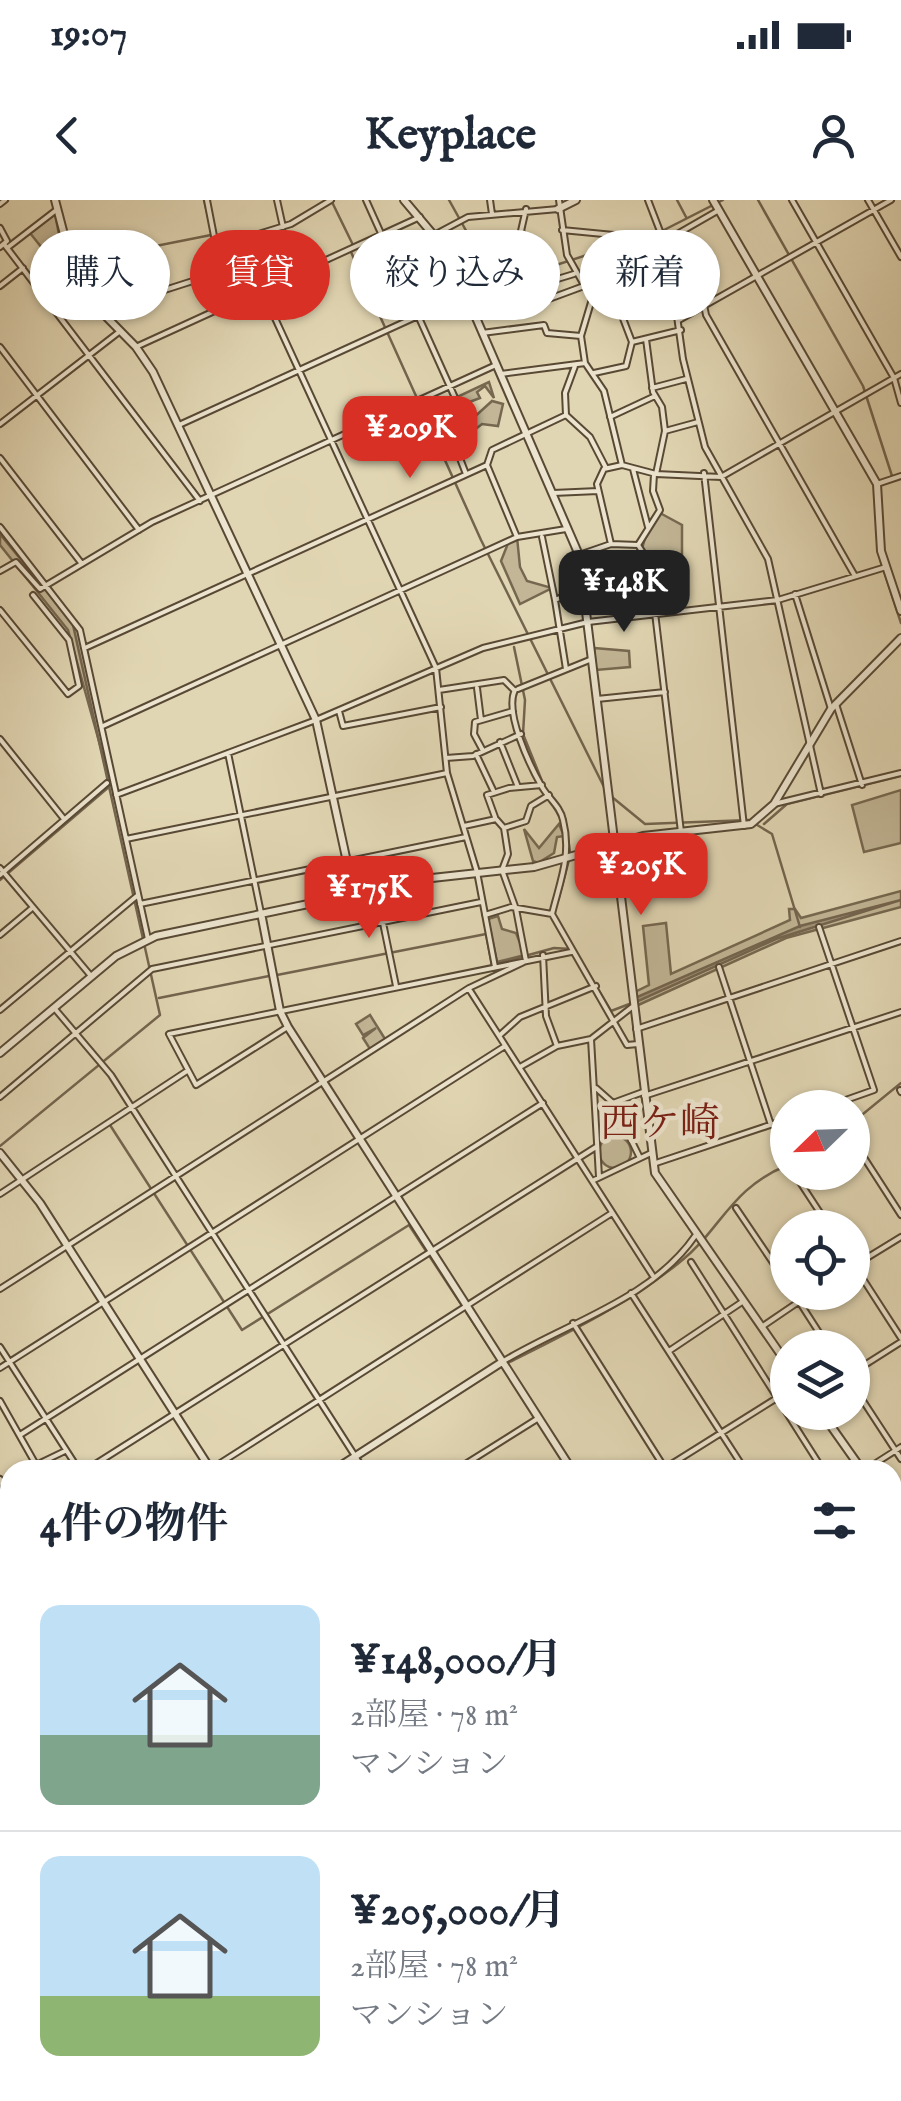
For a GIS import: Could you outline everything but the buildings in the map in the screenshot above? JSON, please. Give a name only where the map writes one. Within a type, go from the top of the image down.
[{"type":"street","points":[[207,200],[213,230]]},
{"type":"street","points":[[277,200],[283,227]]},
{"type":"street","points":[[273,230],[331,200]]},
{"type":"street","points":[[366,200],[379,230]]},
{"type":"street","points":[[404,200],[432,230]]},
{"type":"street","points":[[490,200],[492,214]]},
{"type":"street","points":[[560,200],[561,230],[580,280]]},
{"type":"street","points":[[444,230],[468,217],[558,209],[576,200]]},
{"type":"street","points":[[648,200],[659,230]]},
{"type":"street","points":[[714,200],[877,484],[886,566],[901,611]]},
{"type":"street","points":[[792,200],[894,378],[901,403]]},
{"type":"street","points":[[868,200],[901,257]]},
{"type":"street","points":[[720,298],[891,200]]},
{"type":"street","points":[[4,246],[56,204],[62,230]]},
{"type":"street","points":[[521,230],[526,209]]},
{"type":"street","points":[[684,230],[719,210]]},
{"type":"street","points":[[390,230],[420,217]]},
{"type":"street","points":[[0,228],[7,241],[4,246]]},
{"type":"street","points":[[561,230],[580,232]]},
{"type":"street","points":[[4,246],[200,500]]},
{"type":"street","points":[[0,286],[23,268]]},
{"type":"street","points":[[560,279],[576,273]]},
{"type":"street","points":[[107,320],[136,347],[178,425],[316,720],[354,894]]},
{"type":"street","points":[[136,347],[195,320]]},
{"type":"street","points":[[276,320],[436,668],[447,773],[477,872],[496,967]]},
{"type":"street","points":[[178,425],[406,320]]},
{"type":"street","points":[[419,320],[456,400],[458,456],[466,474]]},
{"type":"street","points":[[477,320],[578,555],[653,1164],[660,1184],[770,1340]]},
{"type":"street","points":[[585,320],[581,336],[585,363],[594,373],[622,465]]},
{"type":"street","points":[[594,373],[626,366],[632,342],[623,320]]},
{"type":"street","points":[[680,320],[688,379],[705,447],[768,559],[821,794]]},
{"type":"street","points":[[709,320],[855,576]]},
{"type":"street","points":[[482,333],[544,325],[547,333],[581,336]]},
{"type":"street","points":[[632,342],[680,330]]},
{"type":"street","points":[[0,424],[120,332]]},
{"type":"street","points":[[638,545],[660,510],[653,490],[665,431],[662,407],[652,388],[646,339]]},
{"type":"street","points":[[0,347],[140,530]]},
{"type":"street","points":[[500,374],[585,363]]},
{"type":"street","points":[[45,587],[140,530],[200,500],[496,365]]},
{"type":"street","points":[[575,366],[565,392],[566,416],[590,437],[606,468]]},
{"type":"street","points":[[611,544],[598,491],[598,478],[606,468],[622,465],[655,474],[721,477],[901,374]]},
{"type":"street","points":[[652,388],[688,379]]},
{"type":"street","points":[[609,417],[655,396]]},
{"type":"street","points":[[517,537],[487,465],[492,450],[566,416]]},
{"type":"street","points":[[665,431],[698,422]]},
{"type":"street","points":[[0,458],[82,564]]},
{"type":"street","points":[[85,648],[487,465]]},
{"type":"street","points":[[633,468],[648,526]]},
{"type":"street","points":[[704,474],[744,826]]},
{"type":"street","points":[[877,484],[901,476]]},
{"type":"street","points":[[552,493],[598,491]]},
{"type":"street","points":[[0,527],[76,621],[103,726],[148,939]]},
{"type":"street","points":[[103,726],[517,537],[542,536],[568,528]]},
{"type":"street","points":[[542,536],[562,629],[566,670]]},
{"type":"street","points":[[578,555],[611,544],[638,545]]},
{"type":"street","points":[[638,545],[649,562],[681,832]]},
{"type":"street","points":[[0,571],[11,562],[45,587]]},
{"type":"street","points":[[20,566],[26,562]]},
{"type":"street","points":[[116,795],[316,720],[483,648],[588,622],[778,600],[886,566]]},
{"type":"street","points":[[555,600],[584,588]]},
{"type":"street","points":[[796,594],[862,785]]},
{"type":"street","points":[[0,610],[68,694],[79,686],[70,644],[33,595]]},
{"type":"street","points":[[774,804],[809,738],[833,706],[901,638]]},
{"type":"street","points":[[439,690],[504,680],[507,688],[516,690],[592,658]]},
{"type":"street","points":[[477,686],[481,720]]},
{"type":"street","points":[[516,690],[514,711],[521,734],[542,786],[563,818],[567,860],[552,914],[570,952],[596,986],[627,1045],[638,1044]]},
{"type":"street","points":[[597,699],[665,692]]},
{"type":"street","points":[[338,710],[343,726],[440,706]]},
{"type":"street","points":[[482,750],[474,734],[474,722],[514,711]]},
{"type":"street","points":[[446,758],[476,754],[521,734]]},
{"type":"street","points":[[0,738],[64,820]]},
{"type":"street","points":[[500,742],[518,787]]},
{"type":"street","points":[[228,754],[280,1011],[565,1460]]},
{"type":"street","points":[[476,754],[494,792]]},
{"type":"street","points":[[126,839],[447,773]]},
{"type":"street","points":[[1,1051],[91,976],[148,939],[376,889],[567,860],[614,845],[681,832],[744,826],[774,804],[901,773]]},
{"type":"street","points":[[91,976],[1,872],[107,783]]},
{"type":"street","points":[[525,961],[516,908],[502,870],[508,854],[504,828],[487,795],[542,786]]},
{"type":"street","points":[[504,828],[526,821],[531,806],[549,795]]},
{"type":"street","points":[[463,826],[496,819]]},
{"type":"street","points":[[140,904],[466,836]]},
{"type":"street","points":[[376,889],[396,986]]},
{"type":"street","points":[[0,1010],[138,894]]},
{"type":"street","points":[[0,1097],[152,968],[482,902]]},
{"type":"street","points":[[0,935],[32,908]]},
{"type":"street","points":[[485,914],[516,908],[552,914]]},
{"type":"street","points":[[820,927],[874,1090],[870,1091]]},
{"type":"street","points":[[636,1029],[901,941]]},
{"type":"street","points":[[288,1027],[196,1084],[169,1034],[570,952]]},
{"type":"street","points":[[543,955],[546,1008],[558,1046]]},
{"type":"street","points":[[0,1289],[468,988],[525,961]]},
{"type":"street","points":[[653,1164],[770,1124],[719,967]]},
{"type":"street","points":[[499,1036],[520,1017],[596,986]]},
{"type":"street","points":[[468,988],[653,1276]]},
{"type":"street","points":[[610,1013],[632,1007]]},
{"type":"street","points":[[520,1067],[558,1046],[591,1038],[632,1007]]},
{"type":"street","points":[[54,1008],[131,1108],[358,1460]]},
{"type":"street","points":[[613,1103],[901,1012]]},
{"type":"street","points":[[591,1038],[599,1177]]},
{"type":"street","points":[[0,1368],[505,1046]]},
{"type":"street","points":[[0,1194],[187,1071]]},
{"type":"street","points":[[596,1088],[602,1088],[613,1103],[640,1158]]},
{"type":"street","points":[[20,1435],[543,1103]]},
{"type":"street","points":[[102,1460],[576,1157],[596,1148]]},
{"type":"street","points":[[0,1153],[21,1177],[67,1246],[205,1460]]},
{"type":"street","points":[[592,1182],[651,1153]]},
{"type":"street","points":[[870,1167],[901,1215]]},
{"type":"street","points":[[736,1208],[770,1258]]},
{"type":"street","points":[[226,1460],[612,1213]]},
{"type":"street","points":[[349,1460],[502,1362],[631,1293],[696,1236]]},
{"type":"street","points":[[870,1255],[901,1237]]},
{"type":"street","points":[[690,1262],[770,1387]]},
{"type":"street","points":[[870,1292],[901,1340],[870,1361]]},
{"type":"street","points":[[631,1293],[739,1460]]},
{"type":"street","points":[[669,1350],[742,1302]]},
{"type":"street","points":[[761,1328],[787,1310]]},
{"type":"street","points":[[573,1323],[658,1460]]},
{"type":"street","points":[[0,1347],[72,1460]]},
{"type":"street","points":[[0,1400],[34,1460]]},
{"type":"street","points":[[678,1460],[770,1402]]},
{"type":"street","points":[[870,1412],[901,1459]]},
{"type":"street","points":[[472,1460],[538,1418]]},
{"type":"street","points":[[797,1430],[817,1460]]},
{"type":"street","points":[[834,1430],[856,1460]]},
{"type":"street","points":[[879,1460],[901,1446]]},
{"type":"street","points":[[50,1460],[66,1451]]},
{"type":"shaded area","points":[[55,214],[58,230],[34,230]]},
{"type":"shaded area","points":[[489,382],[494,398],[485,386],[477,392],[480,398],[464,404],[470,421],[492,401],[503,404],[498,426],[482,424],[463,439],[458,435],[457,397]]},
{"type":"shaded area","points":[[660,513],[682,525],[682,557],[653,558],[642,549],[648,527]]},
{"type":"shaded area","points":[[0,527],[80,630],[112,788],[68,630],[0,545]]},
{"type":"shaded area","points":[[517,537],[520,567],[527,581],[552,588],[520,604],[501,561],[509,541]]},
{"type":"shaded area","points":[[636,575],[645,578],[645,596],[636,599],[627,596],[624,587],[627,578]]},
{"type":"shaded area","points":[[594,648],[629,651],[630,667],[596,670]]},
{"type":"shaded area","points":[[901,790],[901,843],[864,852],[852,805]]},
{"type":"shaded area","points":[[559,824],[564,836],[557,837],[554,853],[538,863],[533,861],[524,829],[539,848]]},
{"type":"shaded area","points":[[901,891],[901,907],[786,938],[636,1006],[635,992],[649,985],[643,926],[666,923],[671,974],[790,920],[789,909],[795,909],[801,918]]},
{"type":"shaded area","points":[[901,900],[776,939],[636,1002],[635,998],[800,926]]},
{"type":"shaded area","points":[[498,916],[502,929],[516,933],[525,955],[497,962],[488,919]]},
{"type":"shaded area","points":[[370,1015],[385,1039],[370,1049],[363,1038],[376,1028],[363,1035],[356,1024]]},
{"type":"shaded area","points":[[615,1136],[626,1141],[631,1152],[626,1163],[615,1168],[604,1163],[599,1152],[604,1141]]},
{"type":"waterway","points":[[204,200],[211,230]]},
{"type":"waterway","points":[[331,200],[350,239]]},
{"type":"waterway","points":[[449,200],[479,254],[516,278],[664,230],[723,200]]},
{"type":"waterway","points":[[677,200],[686,217]]},
{"type":"waterway","points":[[758,200],[863,386],[892,476]]},
{"type":"waterway","points":[[170,243],[190,239]]},
{"type":"waterway","points":[[0,283],[24,266],[30,274]]},
{"type":"waterway","points":[[382,320],[481,540],[606,791]]},
{"type":"waterway","points":[[0,534],[63,611]]},
{"type":"waterway","points":[[881,562],[901,623]]},
{"type":"waterway","points":[[0,1146],[160,1015],[73,625]]},
{"type":"waterway","points":[[514,647],[525,700],[523,734],[544,786],[565,818],[570,852]]},
{"type":"waterway","points":[[764,824],[787,804],[901,776]]},
{"type":"waterway","points":[[0,880],[110,786]]},
{"type":"waterway","points":[[612,797],[645,824],[749,820],[772,834],[800,927]]},
{"type":"waterway","points":[[558,901],[569,860]]},
{"type":"waterway","points":[[277,975],[486,934],[492,965],[554,948],[571,949]]},
{"type":"waterway","points":[[586,969],[611,1011],[632,1003]]},
{"type":"waterway","points":[[159,998],[269,976]]},
{"type":"waterway","points":[[870,1108],[901,1083]]},
{"type":"waterway","points":[[110,1125],[242,1330],[409,1225],[495,1356]]},
{"type":"waterway","points":[[508,1363],[597,1317],[660,1277],[694,1250],[739,1197],[770,1173]]},
{"type":"waterway","points":[[884,1460],[901,1449]]},
{"type":"district","name":"西ケ崎","points":[[660,1122]]}]
